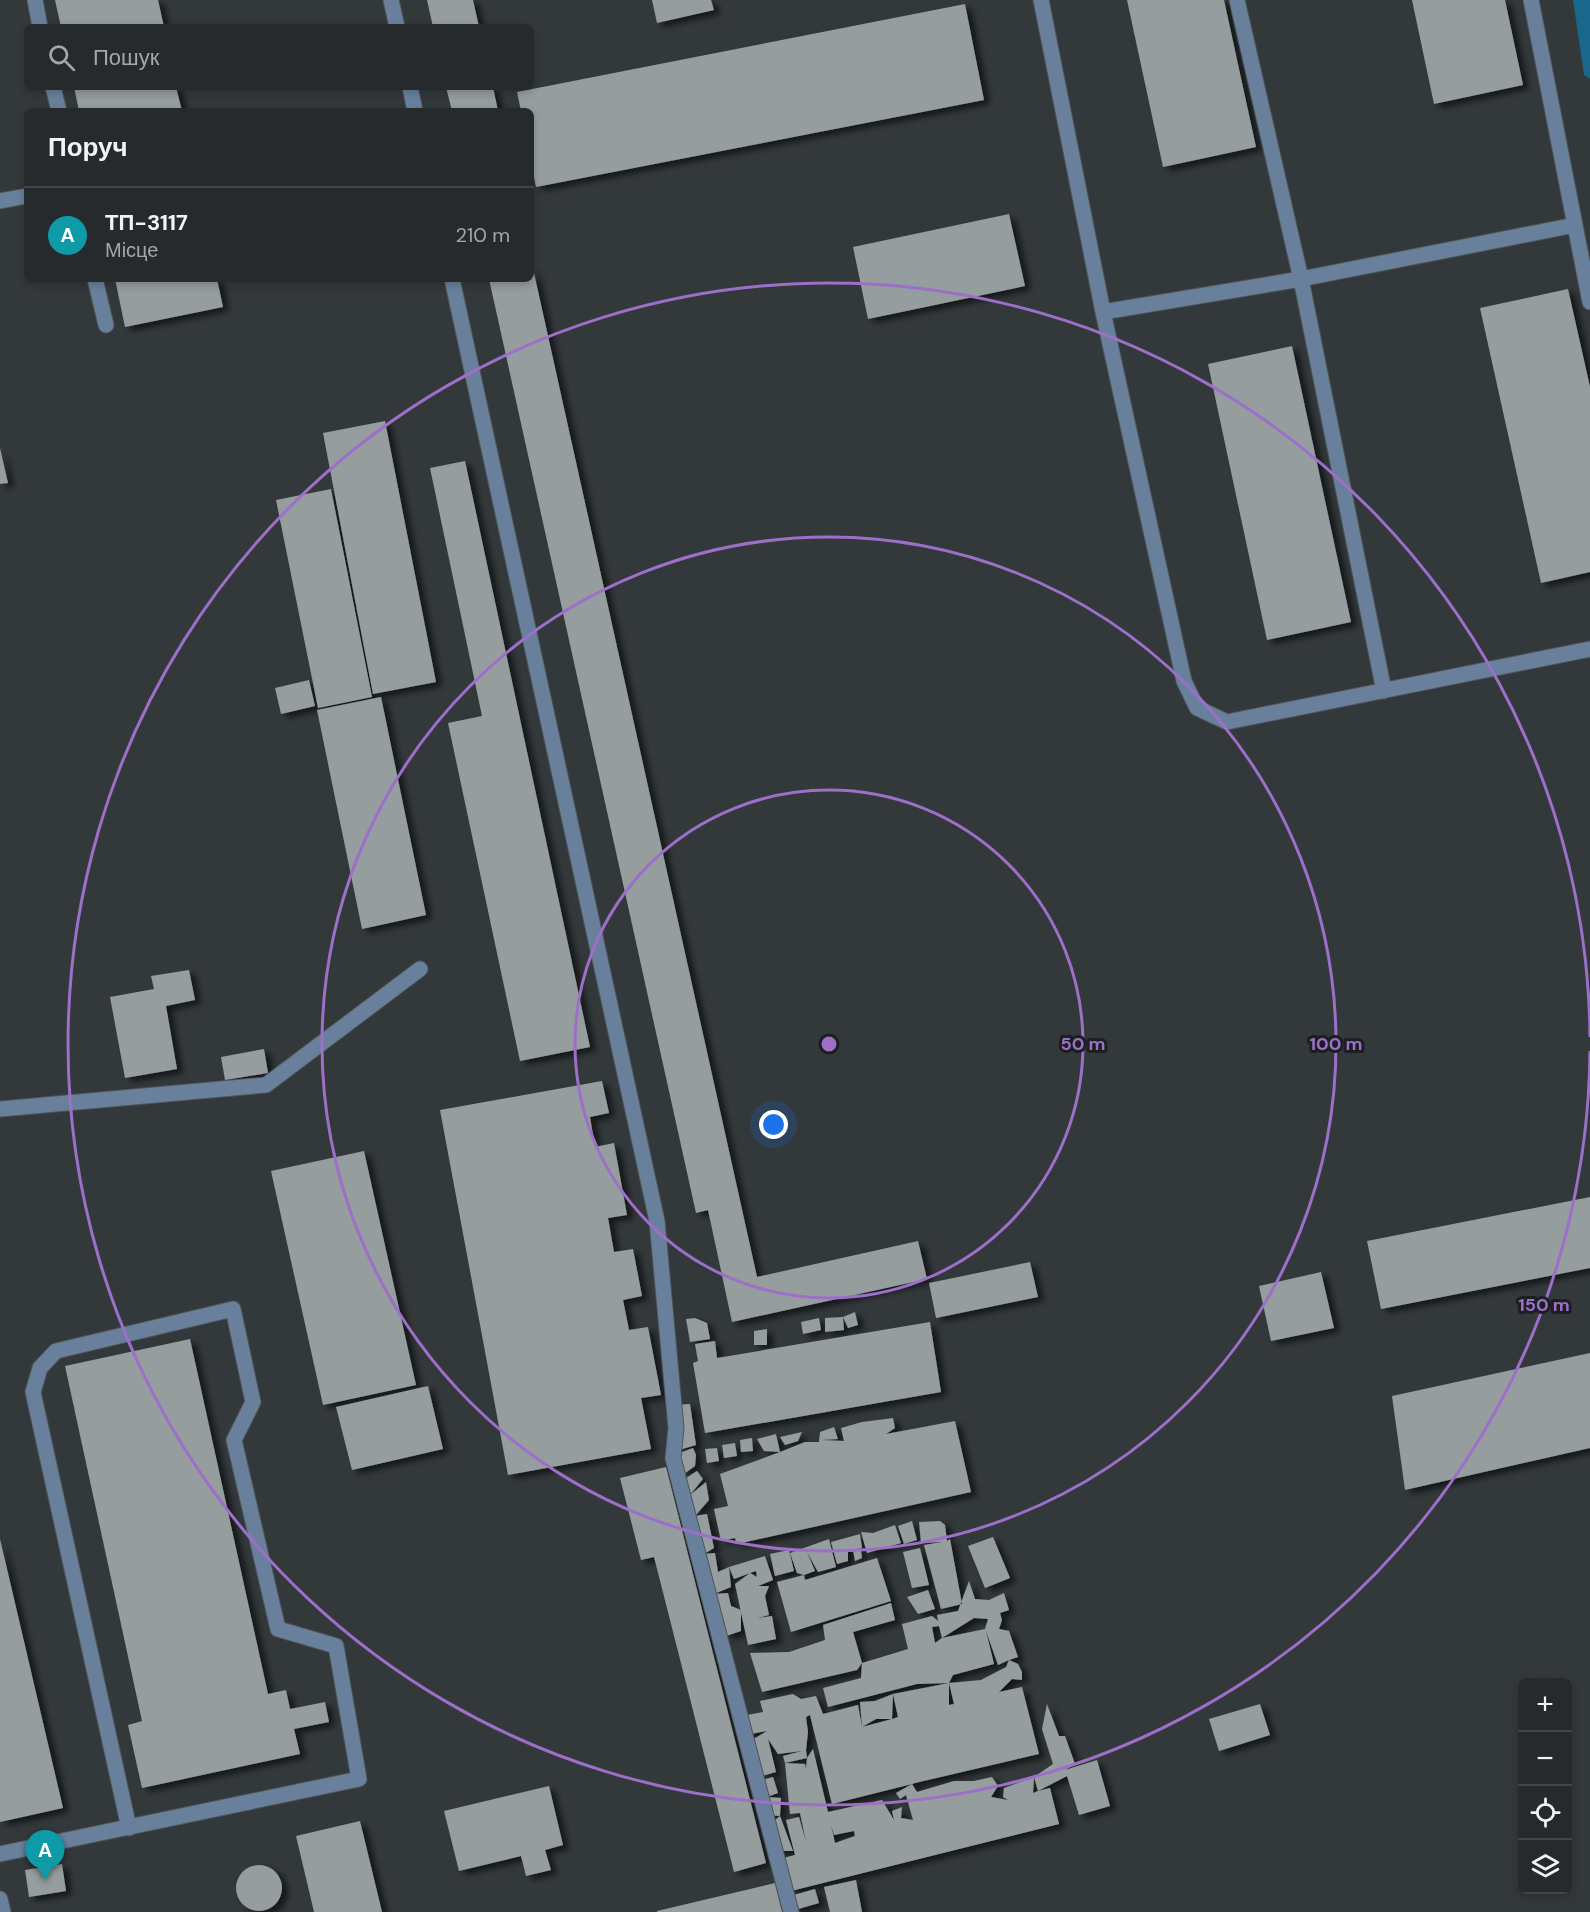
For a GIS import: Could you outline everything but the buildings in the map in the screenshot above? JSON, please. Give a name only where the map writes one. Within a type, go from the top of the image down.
[{"type":"street","points":[[34,0],[39,24]]},
{"type":"street","points":[[391,0],[396,24]]},
{"type":"street","points":[[1041,0],[1103,312],[1184,681],[1197,708],[1227,722],[1590,649]]},
{"type":"street","points":[[1237,0],[1301,279],[1384,691]]},
{"type":"street","points":[[1531,0],[1590,302]]},
{"type":"street","points":[[55,90],[58,108]]},
{"type":"street","points":[[411,90],[415,108]]},
{"type":"street","points":[[0,201],[24,197]]},
{"type":"street","points":[[1103,312],[1301,279],[1575,225]]},
{"type":"street","points":[[97,282],[106,325]]},
{"type":"street","points":[[453,282],[657,1221],[676,1428],[673,1458],[791,1912]]},
{"type":"street","points":[[0,1108],[266,1085],[420,969]]},
{"type":"street","points":[[0,1854],[129,1828],[359,1779],[336,1646],[278,1629],[234,1440],[253,1402],[233,1309],[56,1351],[40,1368],[33,1392],[129,1828]]},
{"type":"street","points":[[0,1899],[3,1912]]},
{"type":"shaded area","points":[[1573,0],[1590,0],[1590,79],[1584,75]]},
{"type":"place","name":"ТП-3117","points":[[45,1880]]}]
